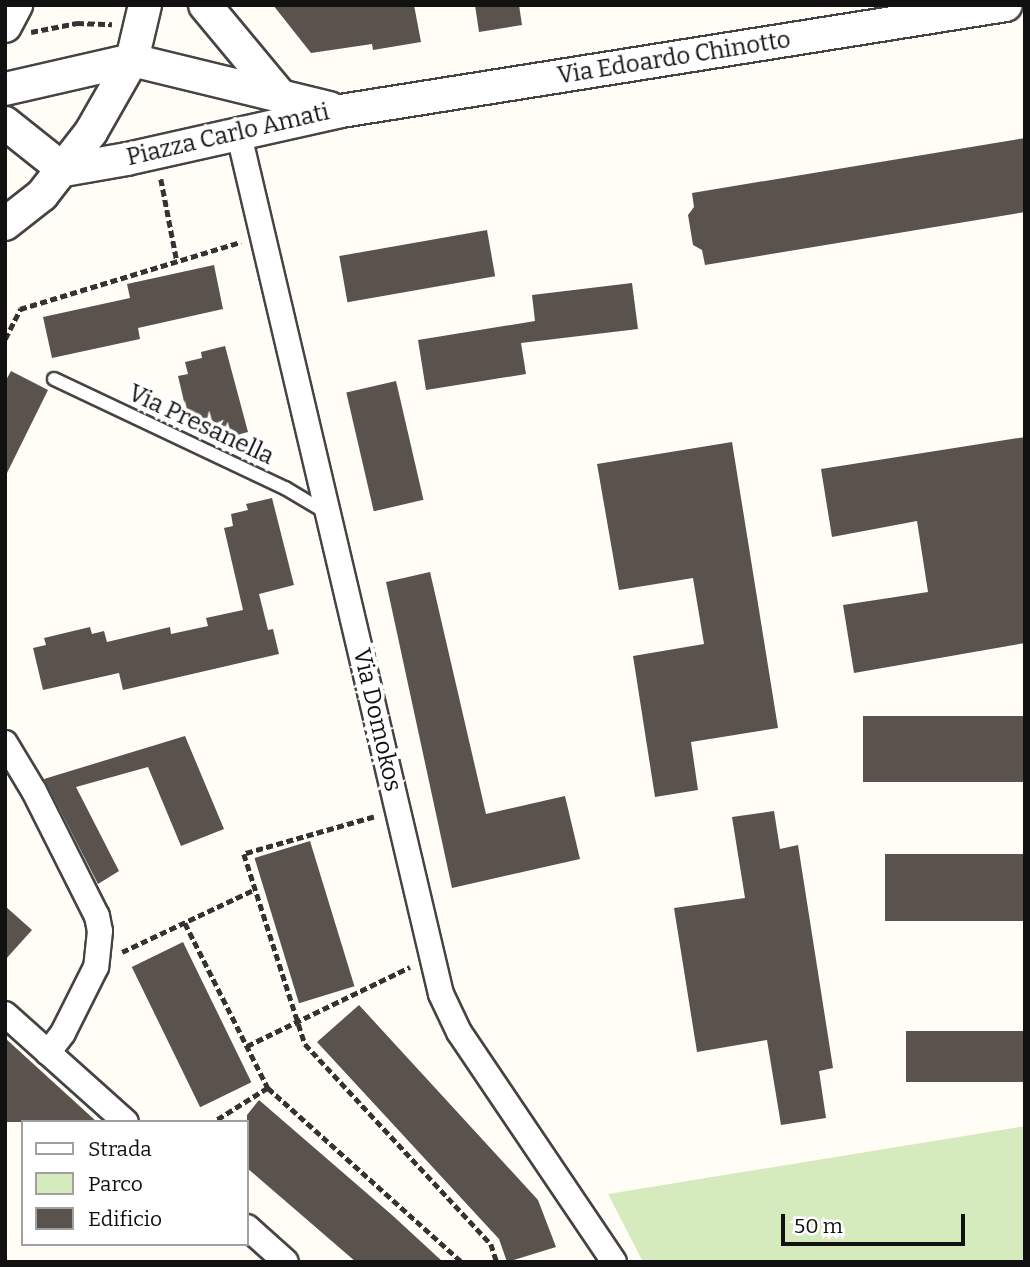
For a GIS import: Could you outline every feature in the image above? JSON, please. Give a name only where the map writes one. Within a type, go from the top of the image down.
[{"type":"street","name":"Piazza Carlo Amati","points":[[5,224],[42,195],[64,170],[111,100],[132,60],[145,5]]},
{"type":"street","name":"Piazza Carlo Amati","points":[[205,5],[283,99]]},
{"type":"street","name":"Via Edoardo Chinotto","points":[[341,111],[1006,5]]},
{"type":"street","name":"Piazza Carlo Amati","points":[[5,89],[132,60],[341,111]]},
{"type":"street","name":"Piazza Carlo Amati","points":[[64,170],[239,135],[341,111]]},
{"type":"street","points":[[5,123],[64,170]]},
{"type":"street","name":"Via Domokos","points":[[239,135],[448,1014],[614,1262]]},
{"type":"street","points":[[5,743],[51,825],[97,916],[100,932],[96,967],[63,1033],[48,1054]]},
{"type":"street","points":[[5,1014],[124,1120]]},
{"type":"street","points":[[248,1228],[286,1262]]},
{"type":"lane","name":"Via Presanella","points":[[54,379],[285,488],[328,514]]},
{"type":"path","points":[[14,22],[117,24]]},
{"type":"path","points":[[161,179],[177,261]]},
{"type":"path","points":[[5,339],[20,309],[242,241]]},
{"type":"path","points":[[374,817],[244,854],[305,1044],[491,1244],[494,1261]]},
{"type":"path","points":[[112,957],[255,889]]},
{"type":"path","points":[[185,923],[268,1088],[462,1262]]},
{"type":"path","points":[[247,1046],[410,967]]},
{"type":"path","points":[[217,1120],[268,1088]]},
{"type":"green space","points":[[1025,1126],[1025,1262],[643,1262],[608,1194]]},
{"type":"building","points":[[273,5],[414,5],[421,42],[373,50],[372,44],[311,53]]},
{"type":"building","points":[[475,5],[519,5],[522,25],[479,32]]},
{"type":"building","points":[[1025,138],[1025,212],[705,265],[702,250],[693,245],[688,215],[694,207],[692,193]]},
{"type":"building","points":[[487,230],[495,276],[347,302],[339,256]]},
{"type":"building","points":[[214,265],[223,309],[138,328],[140,339],[52,358],[43,317],[130,298],[127,284]]},
{"type":"building","points":[[632,283],[638,329],[521,343],[526,374],[426,390],[418,340],[535,321],[532,295]]},
{"type":"building","points":[[225,346],[248,432],[222,439],[220,433],[203,437],[200,424],[190,427],[178,376],[188,374],[185,362],[202,358],[201,352]]},
{"type":"building","points":[[11,371],[48,390],[5,477],[5,382]]},
{"type":"building","points":[[396,381],[423,500],[374,511],[346,392]]},
{"type":"building","points":[[1025,437],[1025,643],[854,673],[843,605],[928,592],[917,521],[832,537],[821,469]]},
{"type":"building","points":[[732,442],[778,728],[691,742],[698,790],[655,797],[633,656],[704,644],[693,578],[619,590],[597,464]]},
{"type":"building","points":[[272,498],[294,585],[259,594],[268,630],[273,629],[279,654],[123,690],[119,673],[43,690],[33,648],[46,645],[44,638],[90,627],[92,634],[104,631],[107,642],[170,627],[171,634],[208,626],[206,618],[243,610],[224,528],[233,526],[231,514],[248,510],[246,504]]},
{"type":"building","points":[[430,572],[486,814],[565,796],[580,859],[452,888],[386,582]]},
{"type":"building","points":[[863,716],[1025,716],[1025,782],[863,782]]},
{"type":"building","points":[[185,736],[224,829],[181,846],[148,767],[76,787],[119,871],[98,884],[44,779]]},
{"type":"building","points":[[774,811],[780,849],[798,845],[833,1068],[819,1071],[826,1118],[781,1125],[767,1040],[697,1052],[674,908],[745,898],[732,817]]},
{"type":"building","points":[[310,841],[354,986],[299,1003],[255,858]]},
{"type":"building","points":[[885,854],[1025,854],[1025,921],[885,921]]},
{"type":"building","points":[[5,906],[32,930],[5,960]]},
{"type":"building","points":[[183,942],[251,1082],[200,1107],[132,967]]},
{"type":"building","points":[[359,1005],[538,1200],[556,1247],[507,1262],[499,1239],[317,1042]]},
{"type":"building","points":[[906,1031],[1025,1031],[1025,1082],[906,1082]]},
{"type":"building","points":[[5,1038],[95,1120],[21,1120],[5,1122]]},
{"type":"building","points":[[259,1100],[443,1262],[356,1262],[248,1169],[247,1115]]}]
